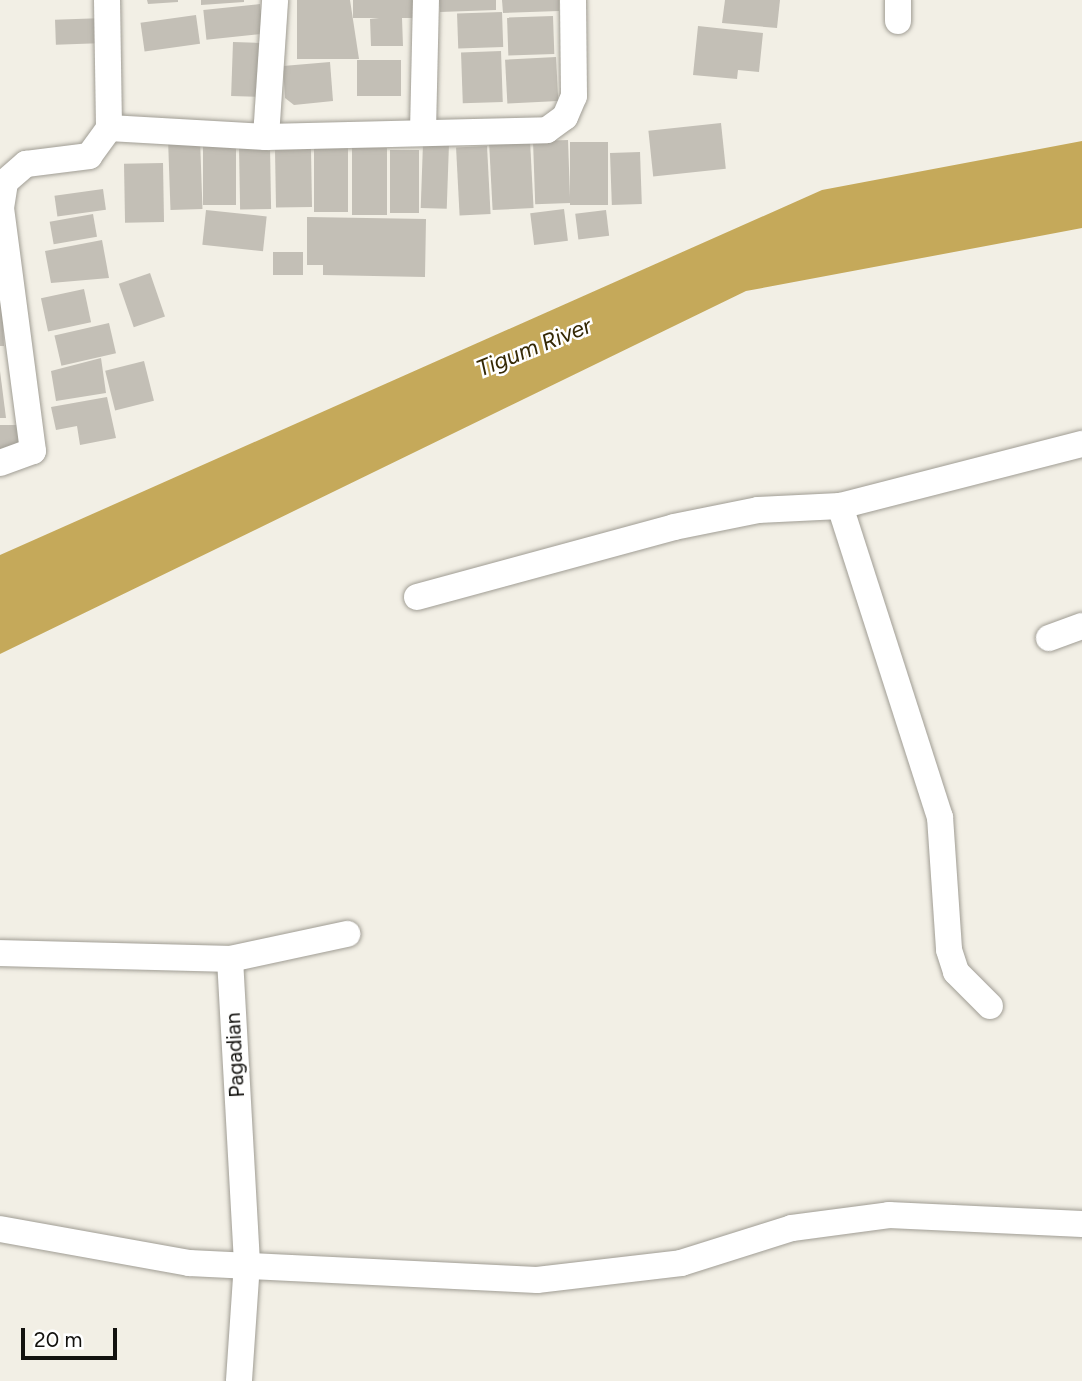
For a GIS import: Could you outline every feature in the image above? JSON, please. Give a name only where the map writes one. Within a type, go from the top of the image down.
[{"type":"street","points":[[0,463],[33,451],[10,361],[1,208],[5,182],[26,164],[89,156],[109,128],[107,0]]},
{"type":"street","points":[[266,137],[275,0]]},
{"type":"street","points":[[423,131],[426,0]]},
{"type":"street","points":[[109,128],[266,137],[547,130],[565,117],[574,96],[573,0]]},
{"type":"street","points":[[417,597],[674,527],[758,510],[840,506],[1082,444]]},
{"type":"street","points":[[840,506],[940,817],[949,950],[956,972],[990,1006]]},
{"type":"street","points":[[1049,638],[1082,626]]},
{"type":"street","points":[[0,953],[230,959],[347,934]]},
{"type":"street","name":"Pagadian","points":[[230,959],[247,1263],[239,1381]]},
{"type":"street","points":[[0,1229],[189,1263],[247,1263],[537,1280],[681,1263],[792,1228],[889,1215],[1082,1224]]},
{"type":"water","name":"Tigum River","points":[[1082,141],[1082,228],[746,291],[0,654],[0,555],[822,190]]},
{"type":"building","points":[[147,0],[178,0],[178,2],[148,4]]},
{"type":"building","points":[[201,0],[244,0],[244,2],[201,5]]},
{"type":"building","points":[[297,0],[350,0],[359,59],[297,59]]},
{"type":"building","points":[[353,0],[417,0],[417,18],[402,18],[403,46],[371,46],[370,19],[379,18],[353,18]]},
{"type":"building","points":[[439,0],[496,0],[496,10],[440,12]]},
{"type":"building","points":[[502,0],[559,0],[559,11],[503,13]]},
{"type":"building","points":[[725,0],[780,0],[777,28],[722,23]]},
{"type":"building","points":[[260,4],[263,34],[206,40],[203,10]]},
{"type":"building","points":[[502,12],[503,47],[458,49],[457,14]]},
{"type":"building","points":[[196,15],[200,44],[145,52],[141,23]]},
{"type":"building","points":[[553,16],[554,54],[508,56],[507,18]]},
{"type":"building","points":[[104,18],[105,43],[56,45],[55,20]]},
{"type":"building","points":[[698,26],[763,33],[759,72],[738,70],[737,79],[693,75]]},
{"type":"building","points":[[233,42],[266,43],[264,97],[231,96]]},
{"type":"building","points":[[501,51],[503,102],[463,103],[461,52]]},
{"type":"building","points":[[556,57],[558,101],[507,104],[505,60]]},
{"type":"building","points":[[357,60],[401,60],[401,96],[357,96]]},
{"type":"building","points":[[330,62],[333,101],[294,105],[285,98],[283,66]]},
{"type":"building","points":[[721,123],[726,169],[653,176],[648,131]]},
{"type":"building","points":[[200,138],[202,209],[170,210],[168,139]]},
{"type":"building","points":[[530,140],[534,208],[493,210],[489,142]]},
{"type":"building","points":[[568,140],[570,203],[535,204],[533,141]]},
{"type":"building","points":[[570,142],[608,142],[608,205],[570,205]]},
{"type":"building","points":[[423,143],[449,144],[447,209],[421,208]]},
{"type":"building","points":[[203,144],[236,144],[236,205],[203,205]]},
{"type":"building","points":[[270,146],[271,209],[240,210],[239,147]]},
{"type":"building","points":[[487,146],[491,214],[460,216],[456,148]]},
{"type":"building","points":[[314,148],[348,148],[348,212],[314,212]]},
{"type":"building","points":[[352,148],[387,148],[387,215],[352,215]]},
{"type":"building","points":[[311,149],[312,207],[276,208],[275,150]]},
{"type":"building","points":[[390,150],[419,150],[419,213],[390,213]]},
{"type":"building","points":[[640,152],[642,204],[612,205],[610,153]]},
{"type":"building","points":[[163,163],[164,222],[125,223],[124,164]]},
{"type":"building","points":[[103,189],[106,210],[57,217],[54,196]]},
{"type":"building","points":[[564,209],[568,241],[534,245],[530,213]]},
{"type":"building","points":[[206,210],[267,216],[263,251],[202,245]]},
{"type":"building","points":[[606,210],[609,236],[578,240],[575,214]]},
{"type":"building","points":[[93,214],[97,237],[54,244],[50,222]]},
{"type":"building","points":[[307,217],[426,219],[425,277],[323,275],[323,265],[307,265]]},
{"type":"building","points":[[102,240],[109,278],[51,283],[45,251]]},
{"type":"building","points":[[273,252],[303,252],[303,275],[273,275]]},
{"type":"building","points":[[150,273],[165,316],[134,327],[119,284]]},
{"type":"building","points":[[84,289],[91,322],[48,331],[41,298]]},
{"type":"building","points":[[2,303],[4,346],[0,346]]},
{"type":"building","points":[[109,323],[116,353],[61,366],[54,336]]},
{"type":"building","points":[[101,358],[106,393],[56,401],[51,371]]},
{"type":"building","points":[[144,361],[154,401],[115,410],[105,371]]},
{"type":"building","points":[[0,371],[6,418],[0,418]]},
{"type":"building","points":[[107,397],[116,438],[80,445],[77,426],[56,430],[51,407]]},
{"type":"building","points":[[0,425],[23,425],[23,455],[0,455]]}]
